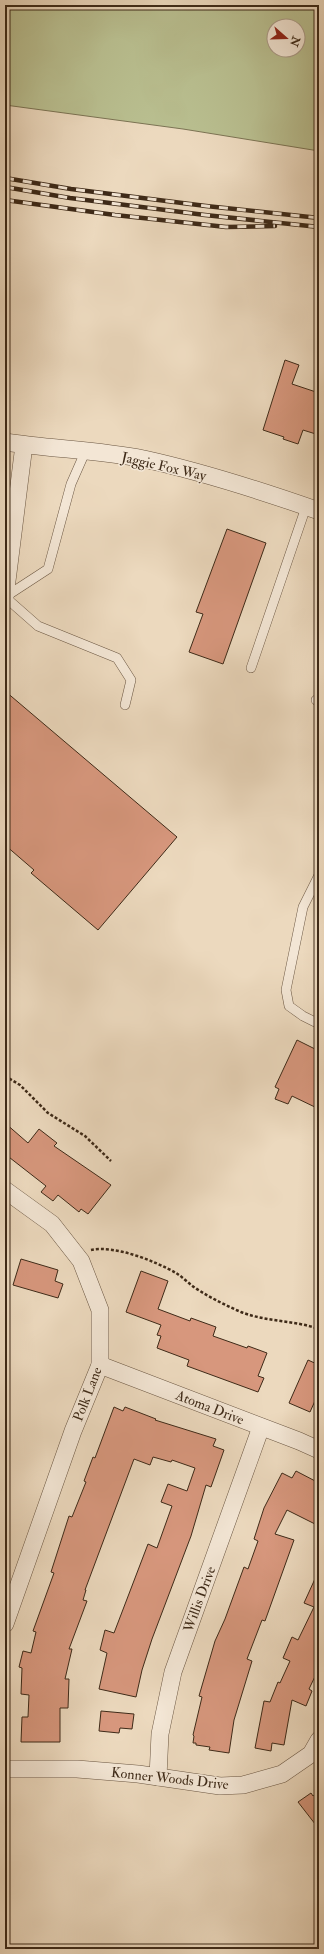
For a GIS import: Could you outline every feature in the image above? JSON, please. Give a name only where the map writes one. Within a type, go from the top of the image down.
[{"type":"street","name":"Jaggie Fox Way","points":[[5,442],[86,450],[145,459],[240,485],[313,509]]},
{"type":"street","points":[[5,597],[24,445]]},
{"type":"street","name":"Polk Lane","points":[[5,1190],[52,1224],[81,1261],[100,1310],[100,1365],[73,1431],[5,1624]]},
{"type":"street","name":"Atoma Drive","points":[[100,1365],[319,1450]]},
{"type":"street","name":"Willis Drive","points":[[158,1777],[160,1734],[173,1672],[261,1427]]},
{"type":"street","name":"Konner Woods Drive","points":[[5,1769],[78,1770],[158,1777],[220,1786],[243,1785],[282,1774],[311,1754],[319,1740]]},
{"type":"lane","points":[[86,450],[71,484],[48,569],[5,597],[38,626],[116,658],[131,680],[125,705]]},
{"type":"lane","points":[[251,668],[313,509]]},
{"type":"lane","points":[[319,875],[303,907],[286,990],[289,1006],[303,1016],[319,1024]]},
{"type":"path","points":[[5,1076],[20,1085],[54,1118],[73,1127],[85,1136],[111,1161]]},
{"type":"path","points":[[92,1250],[108,1249],[124,1251],[174,1272],[198,1290],[243,1313],[319,1329]]},
{"type":"green space","points":[[5,5],[319,5],[319,151],[183,129],[5,105]]},
{"type":"building","points":[[285,360],[299,365],[292,384],[319,393],[319,435],[303,430],[298,444],[283,439],[284,437],[263,430]]},
{"type":"building","points":[[227,529],[266,543],[223,664],[189,652],[203,614],[196,612]]},
{"type":"building","points":[[5,691],[177,837],[98,930],[31,873],[34,870],[5,845]]},
{"type":"building","points":[[297,1040],[319,1051],[319,1109],[292,1096],[288,1104],[275,1099],[279,1089],[275,1087]]},
{"type":"building","points":[[5,1123],[28,1143],[39,1129],[57,1143],[54,1146],[111,1185],[88,1214],[81,1209],[79,1212],[58,1195],[53,1201],[41,1192],[46,1186],[5,1154]]},
{"type":"building","points":[[21,1259],[58,1270],[55,1281],[63,1284],[58,1298],[13,1285]]},
{"type":"building","points":[[141,1271],[168,1281],[158,1309],[190,1321],[191,1318],[216,1327],[213,1336],[247,1348],[248,1346],[267,1353],[258,1376],[264,1378],[258,1392],[187,1366],[189,1360],[157,1348],[161,1336],[157,1335],[161,1325],[126,1312]]},
{"type":"building","points":[[308,1360],[319,1365],[319,1392],[310,1412],[289,1403]]},
{"type":"building","points":[[114,1407],[123,1411],[125,1407],[156,1419],[155,1420],[216,1439],[213,1446],[224,1450],[211,1487],[206,1485],[191,1536],[152,1639],[142,1670],[136,1697],[99,1689],[107,1653],[100,1650],[105,1630],[114,1633],[148,1544],[157,1548],[172,1506],[161,1502],[168,1484],[187,1491],[195,1468],[172,1460],[171,1462],[153,1457],[150,1465],[134,1459],[85,1590],[83,1600],[87,1601],[69,1649],[72,1649],[65,1679],[69,1679],[68,1708],[60,1708],[60,1742],[21,1742],[22,1717],[28,1717],[29,1695],[21,1694],[22,1668],[19,1667],[23,1651],[31,1653],[36,1632],[33,1631],[54,1573],[51,1572],[69,1516],[72,1517],[86,1482],[84,1481],[93,1457],[95,1458]]},
{"type":"building","points":[[296,1471],[319,1483],[319,1526],[287,1510],[275,1534],[294,1540],[265,1621],[262,1620],[247,1659],[252,1661],[234,1720],[229,1753],[209,1750],[210,1747],[196,1745],[196,1743],[193,1743],[193,1735],[202,1697],[199,1696],[215,1641],[225,1619],[244,1567],[248,1569],[258,1541],[254,1539],[264,1508],[282,1473],[292,1478]]},
{"type":"building","points":[[319,1570],[319,1668],[309,1689],[312,1691],[306,1706],[292,1700],[284,1745],[272,1743],[271,1751],[255,1748],[264,1701],[270,1702],[278,1682],[280,1683],[290,1661],[283,1658],[292,1637],[298,1640],[314,1607],[304,1603]]},
{"type":"building","points":[[101,1711],[134,1714],[132,1729],[120,1728],[119,1733],[99,1731]]},
{"type":"building","points":[[319,1791],[319,1829],[298,1802],[311,1793],[313,1796]]},
{"type":"railway","points":[[5,178],[71,189],[206,206],[319,218]]},
{"type":"railway","points":[[5,187],[70,198],[205,215],[319,227]]},
{"type":"railway","points":[[5,200],[115,215],[226,227],[275,226]]}]
